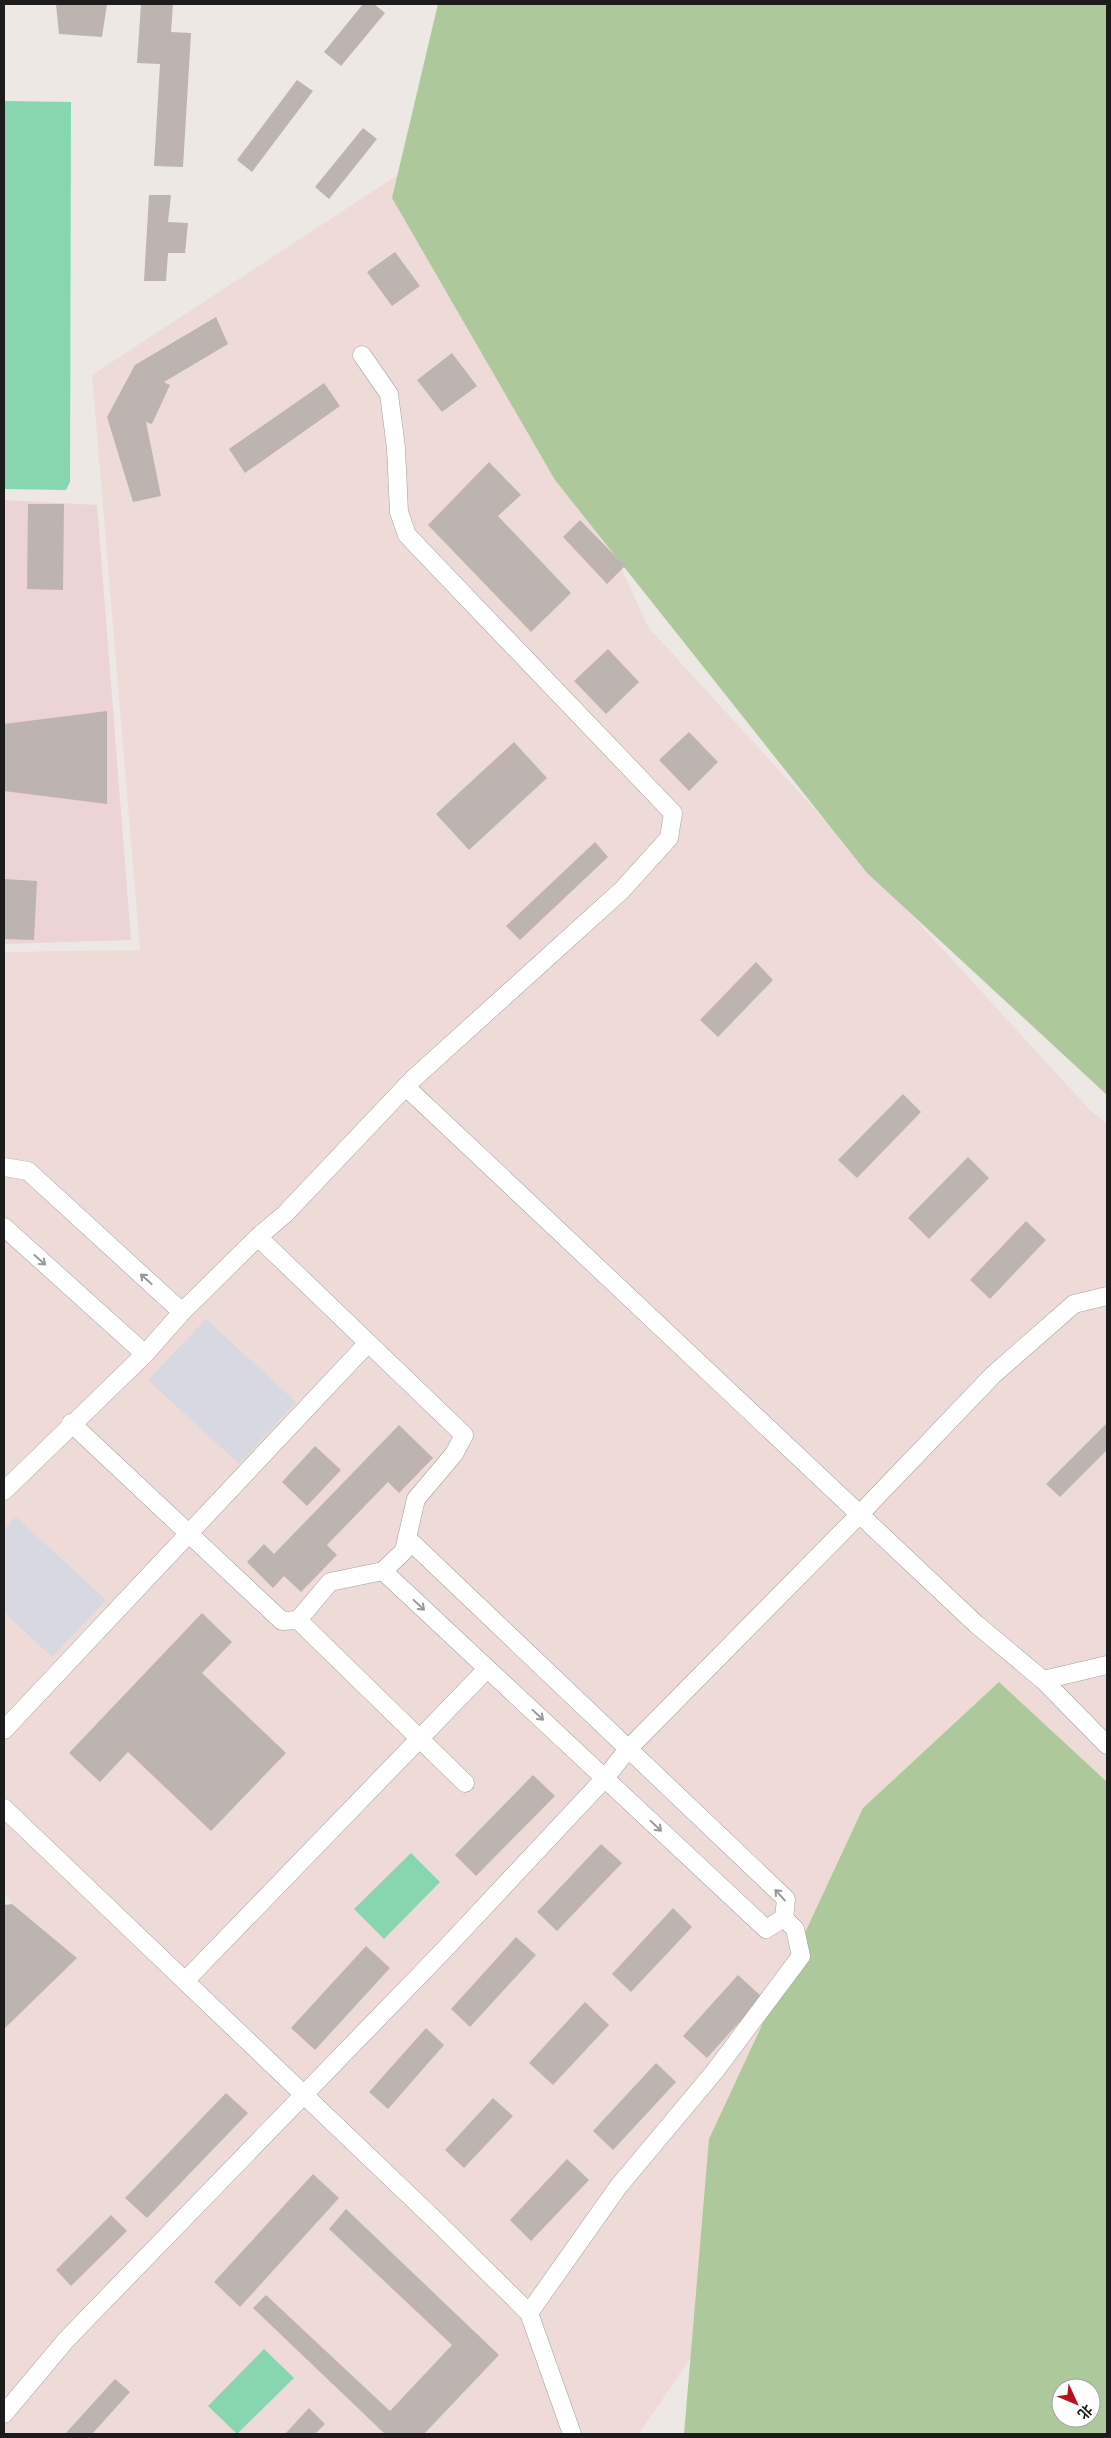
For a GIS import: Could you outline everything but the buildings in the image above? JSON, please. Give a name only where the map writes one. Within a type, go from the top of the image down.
[{"type":"lane","points":[[4,1491],[71,1423],[145,1354],[182,1312],[285,1214],[406,1087],[622,890],[669,838],[673,813],[407,535],[399,512],[396,448],[389,394],[362,355]]},
{"type":"lane","points":[[406,1087],[976,1624],[1043,1680],[1107,1744]]},
{"type":"lane","points":[[4,1167],[28,1171],[182,1312]]},
{"type":"lane","points":[[4,1227],[145,1354]]},
{"type":"lane","points":[[71,1423],[282,1622],[298,1620],[330,1582],[383,1571],[404,1551],[416,1499],[454,1454],[464,1435],[258,1238]]},
{"type":"lane","points":[[4,2414],[66,2340],[444,1950],[605,1778],[628,1749],[1008,1362],[1074,1304],[1107,1296]]},
{"type":"lane","points":[[4,1730],[368,1343]]},
{"type":"lane","points":[[407,1538],[786,1899],[784,1918]]},
{"type":"lane","points":[[383,1571],[766,1929],[784,1918]]},
{"type":"lane","points":[[298,1620],[465,1783]]},
{"type":"lane","points":[[1043,1680],[1107,1665]]},
{"type":"lane","points":[[184,1981],[487,1668]]},
{"type":"lane","points":[[4,1808],[529,2313],[572,2434]]},
{"type":"lane","points":[[529,2313],[618,2187],[715,2071],[801,1956],[795,1928],[784,1918]]},
{"type":"shaded area","points":[[433,152],[648,627],[1088,1108],[1107,1124],[1107,1858],[750,2270],[639,2434],[4,2434],[4,2029],[77,1958],[12,1904],[4,1893],[4,952],[140,950],[92,375]]},
{"type":"shaded area","points":[[4,500],[97,505],[131,940],[4,944]]},
{"type":"shaded area","points":[[206,1319],[296,1402],[239,1464],[148,1380]]},
{"type":"shaded area","points":[[16,1517],[106,1600],[52,1657],[4,1612],[4,1530]]},
{"type":"green space","points":[[438,4],[1107,4],[1107,1095],[867,873],[555,480],[392,198]]},
{"type":"green space","points":[[4,101],[71,102],[70,482],[66,490],[4,489]]},
{"type":"green space","points":[[999,1682],[1107,1782],[1107,2434],[684,2434],[709,2139],[863,1808]]},
{"type":"green space","points":[[411,1853],[440,1882],[384,1939],[354,1909]]},
{"type":"green space","points":[[264,2349],[294,2378],[237,2434],[208,2406]]}]
